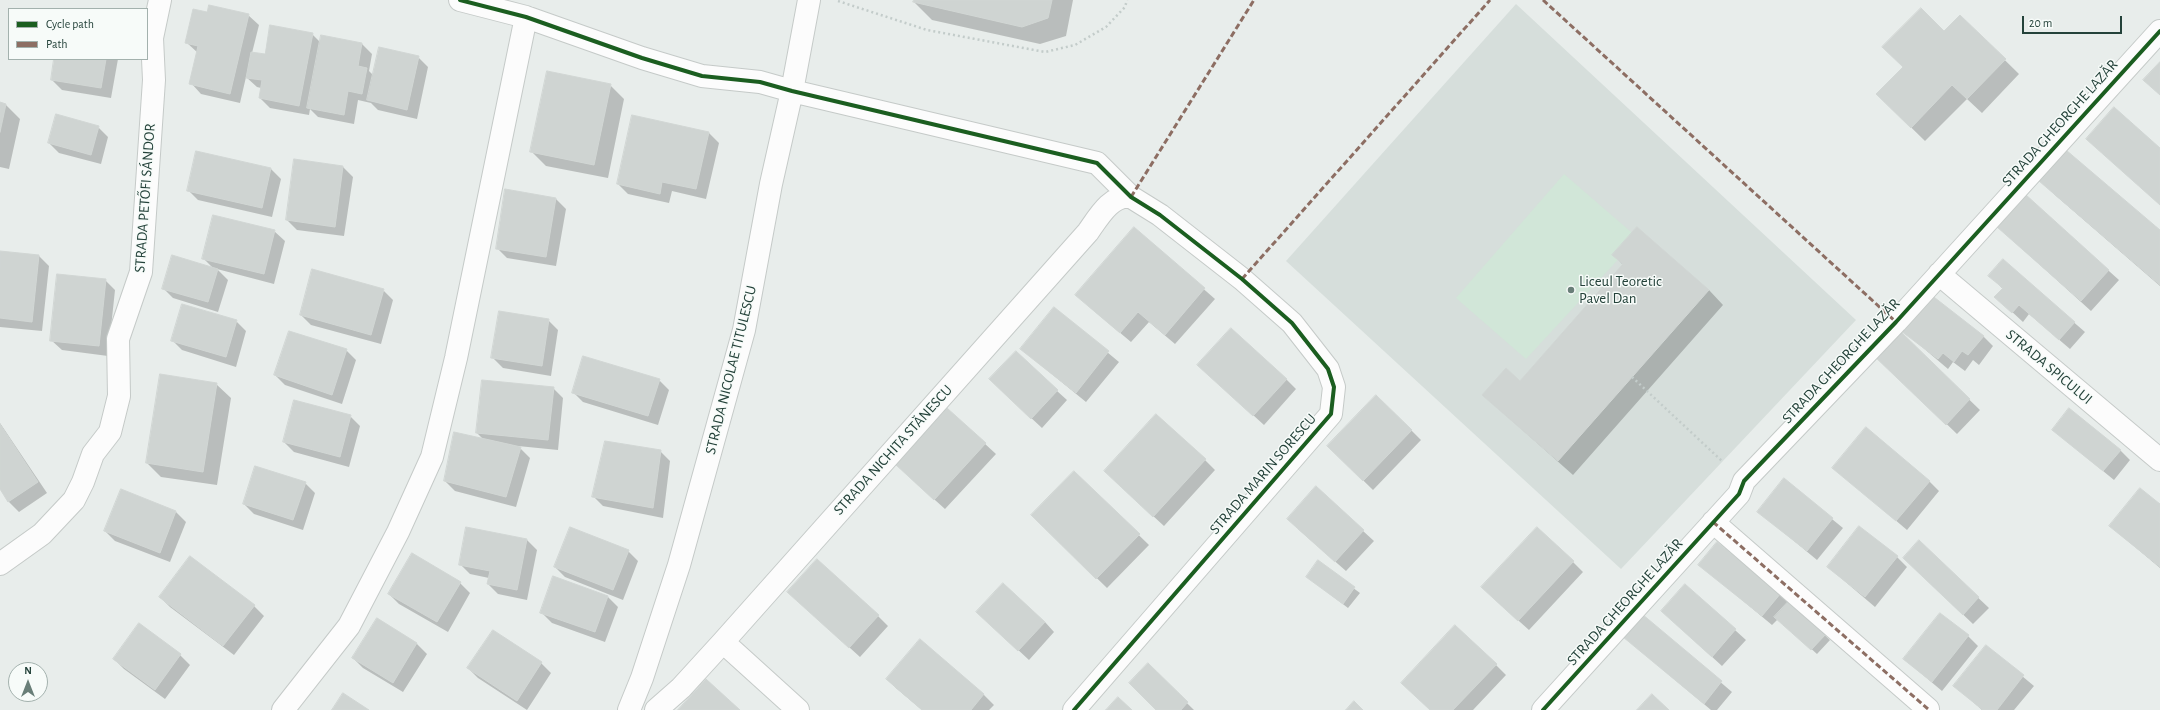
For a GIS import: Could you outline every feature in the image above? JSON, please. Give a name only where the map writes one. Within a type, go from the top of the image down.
[{"type":"street","name":"STRADA PETŐFI SÁNDOR","points":[[0,564],[42,534],[74,500],[83,482],[93,454],[110,432],[119,396],[118,339],[141,272],[154,80],[152,38],[160,0]]},
{"type":"street","name":"STRADA MARIN SORESCU","points":[[460,0],[526,17],[642,58],[702,76],[760,82],[792,91],[1097,163],[1131,197],[1160,216],[1242,279],[1292,323],[1328,369],[1334,387],[1331,414],[1074,710]]},
{"type":"street","name":"STRADA NICOLAE TITULESCU","points":[[629,710],[642,678],[679,565],[744,330],[771,184],[792,91],[809,0]]},
{"type":"street","points":[[283,710],[349,626],[398,532],[432,457],[456,358],[526,17]]},
{"type":"street","name":"STRADA GHEORGHE LAZĂR","points":[[1543,710],[1739,494],[1744,481],[1939,274],[2160,31]]},
{"type":"street","name":"STRADA NICHITA STĂNESCU","points":[[656,710],[681,688],[1088,232],[1107,207],[1119,197],[1131,197]]},
{"type":"street","name":"STRADA SPICULUI","points":[[1939,274],[2160,460]]},
{"type":"street","points":[[1714,522],[1928,709]]},
{"type":"street","points":[[722,642],[798,710]]},
{"type":"path","points":[[835,0],[927,30],[1045,52],[1075,45],[1106,27],[1125,7],[1127,0]]},
{"type":"path","points":[[1632,377],[1744,481]]},
{"type":"shaded area","name":"Liceul Teoretic Pavel Dan","points":[[1516,4],[1856,320],[1621,569],[1286,261]]},
{"type":"green space","points":[[1564,174],[1638,238],[1526,359],[1456,298]]},
{"type":"building","points":[[914,0],[1052,0],[1048,18],[1022,27],[913,2]]},
{"type":"building","points":[[209,5],[249,14],[230,94],[189,84],[198,46],[185,43],[193,9],[207,12]]},
{"type":"building","points":[[1921,8],[1944,31],[1960,15],[2006,59],[1967,99],[1952,85],[1911,128],[1876,94],[1903,67],[1882,47]]},
{"type":"building","points":[[270,25],[313,33],[299,106],[259,98],[262,80],[246,78],[251,52],[265,54]]},
{"type":"building","points":[[321,35],[362,43],[358,66],[367,68],[362,94],[348,91],[344,115],[307,108]]},
{"type":"building","points":[[379,47],[419,56],[407,110],[367,100]]},
{"type":"building","points":[[54,60],[106,60],[101,88],[51,80]]},
{"type":"building","points":[[2160,62],[2160,95],[2143,80]]},
{"type":"building","points":[[547,71],[611,84],[594,165],[530,152]]},
{"type":"building","points":[[0,102],[6,104],[0,132]]},
{"type":"building","points":[[2114,107],[2160,148],[2160,205],[2086,139]]},
{"type":"building","points":[[56,114],[99,126],[91,155],[48,143]]},
{"type":"building","points":[[632,115],[709,132],[696,189],[662,182],[660,194],[617,184]]},
{"type":"building","points":[[2066,150],[2160,230],[2160,285],[2039,181]]},
{"type":"building","points":[[196,151],[271,168],[262,208],[187,191]]},
{"type":"building","points":[[294,159],[343,166],[335,227],[286,220]]},
{"type":"building","points":[[505,189],[556,198],[546,257],[496,249]]},
{"type":"building","points":[[2025,194],[2109,270],[2081,301],[1997,227]]},
{"type":"building","points":[[213,215],[275,230],[264,274],[202,259]]},
{"type":"building","points":[[1134,227],[1205,288],[1165,335],[1138,312],[1120,333],[1075,295]]},
{"type":"building","points":[[1637,227],[1709,290],[1558,461],[1482,395],[1506,368],[1520,381],[1623,264],[1612,255]]},
{"type":"building","points":[[0,251],[39,255],[32,322],[0,318]]},
{"type":"building","points":[[172,255],[218,269],[208,302],[162,289]]},
{"type":"building","points":[[2003,259],[2075,322],[2059,340],[2019,305],[2012,313],[1994,297],[2003,288],[1988,276]]},
{"type":"building","points":[[312,269],[384,289],[371,335],[300,315]]},
{"type":"building","points":[[57,274],[106,279],[99,346],[50,341]]},
{"type":"building","points":[[1930,294],[1984,336],[1968,355],[1962,351],[1954,362],[1943,353],[1938,359],[1901,331]]},
{"type":"building","points":[[182,304],[237,320],[226,357],[171,341]]},
{"type":"building","points":[[1054,307],[1109,351],[1076,393],[1020,349]]},
{"type":"building","points":[[499,311],[549,319],[542,366],[491,358]]},
{"type":"building","points":[[1231,328],[1287,379],[1253,416],[1197,365]]},
{"type":"building","points":[[1897,328],[1970,399],[1946,425],[1872,354]]},
{"type":"building","points":[[289,331],[347,349],[332,395],[274,375]]},
{"type":"building","points":[[1016,351],[1058,390],[1031,419],[989,379]]},
{"type":"building","points":[[583,356],[660,379],[648,416],[572,393]]},
{"type":"building","points":[[160,374],[217,383],[203,472],[146,463]]},
{"type":"building","points":[[482,380],[554,387],[548,440],[476,433]]},
{"type":"building","points":[[1376,395],[1412,430],[1363,481],[1327,446]]},
{"type":"building","points":[[294,400],[351,415],[340,457],[283,442]]},
{"type":"building","points":[[947,408],[986,443],[934,500],[895,464]]},
{"type":"building","points":[[2069,408],[2121,450],[2103,471],[2052,430]]},
{"type":"building","points":[[1156,414],[1206,459],[1153,517],[1104,471]]},
{"type":"building","points":[[0,424],[38,482],[8,502],[0,489]]},
{"type":"building","points":[[1866,427],[1930,481],[1896,521],[1832,468]]},
{"type":"building","points":[[454,432],[521,447],[506,497],[444,481]]},
{"type":"building","points":[[605,441],[661,450],[653,508],[592,497]]},
{"type":"building","points":[[255,466],[306,482],[293,520],[243,504]]},
{"type":"building","points":[[1074,471],[1140,534],[1096,579],[1031,515]]},
{"type":"building","points":[[1784,478],[1833,518],[1807,551],[1757,512]]},
{"type":"building","points":[[1316,486],[1364,530],[1335,562],[1287,519]]},
{"type":"building","points":[[2140,488],[2160,504],[2160,567],[2109,526]]},
{"type":"building","points":[[121,489],[176,511],[160,553],[104,531]]},
{"type":"building","points":[[1859,526],[1898,556],[1865,597],[1827,567]]},
{"type":"building","points":[[466,527],[527,539],[517,590],[487,584],[490,571],[459,565]]},
{"type":"building","points":[[570,527],[629,550],[613,590],[554,567]]},
{"type":"building","points":[[1537,527],[1574,561],[1518,621],[1481,587]]},
{"type":"building","points":[[1919,540],[1979,597],[1963,615],[1903,558]]},
{"type":"building","points":[[1717,542],[1781,593],[1762,616],[1698,565]]},
{"type":"building","points":[[412,553],[461,582],[437,622],[388,594]]},
{"type":"building","points":[[190,556],[255,605],[223,646],[159,597]]},
{"type":"building","points":[[817,559],[879,615],[849,648],[787,592]]},
{"type":"building","points":[[1318,560],[1355,587],[1343,604],[1306,577]]},
{"type":"building","points":[[553,576],[608,596],[595,632],[540,613]]},
{"type":"building","points":[[1003,583],[1045,622],[1018,651],[976,612]]},
{"type":"building","points":[[1685,584],[1736,629],[1712,657],[1661,611]]},
{"type":"building","points":[[1789,601],[1826,634],[1811,650],[1774,617]]},
{"type":"building","points":[[1940,613],[1969,635],[1932,682],[1903,659]]},
{"type":"building","points":[[1642,614],[1722,681],[1704,704],[1623,637]]},
{"type":"building","points":[[377,618],[417,643],[393,683],[352,658]]},
{"type":"building","points":[[139,623],[181,654],[155,690],[113,659]]},
{"type":"building","points":[[1455,625],[1497,664],[1453,710],[1430,710],[1401,683]]},
{"type":"building","points":[[493,630],[542,662],[517,701],[467,668]]},
{"type":"building","points":[[920,639],[984,694],[971,710],[922,710],[886,679]]},
{"type":"building","points":[[1986,645],[2024,675],[1997,710],[1983,710],[1953,686]]},
{"type":"building","points":[[1148,663],[1188,702],[1181,710],[1156,710],[1129,683]]},
{"type":"building","points":[[706,679],[740,710],[678,710]]},
{"type":"building","points":[[343,693],[369,710],[332,710]]},
{"type":"building","points":[[1652,694],[1669,710],[1637,710]]},
{"type":"building","points":[[1118,697],[1132,710],[1106,710]]},
{"type":"building","points":[[1354,701],[1363,710],[1346,710]]},
{"type":"marked path","points":[[1131,197],[1254,0]]},
{"type":"marked path","points":[[1242,279],[1490,0]]},
{"type":"marked path","points":[[1543,0],[1896,322]]},
{"type":"marked path","points":[[1713,522],[1928,709]]},
{"type":"cycle path","points":[[460,0],[526,17],[642,58],[702,76],[760,82],[792,91],[1097,163],[1131,197],[1160,215],[1242,279],[1292,323],[1328,369],[1334,387],[1331,414],[1074,710]]},
{"type":"cycle path","points":[[1543,710],[1739,494],[1744,481],[1896,322],[2160,31]]},
{"type":"place","name":"Liceul Teoretic Pavel Dan","points":[[1571,290]]}]
